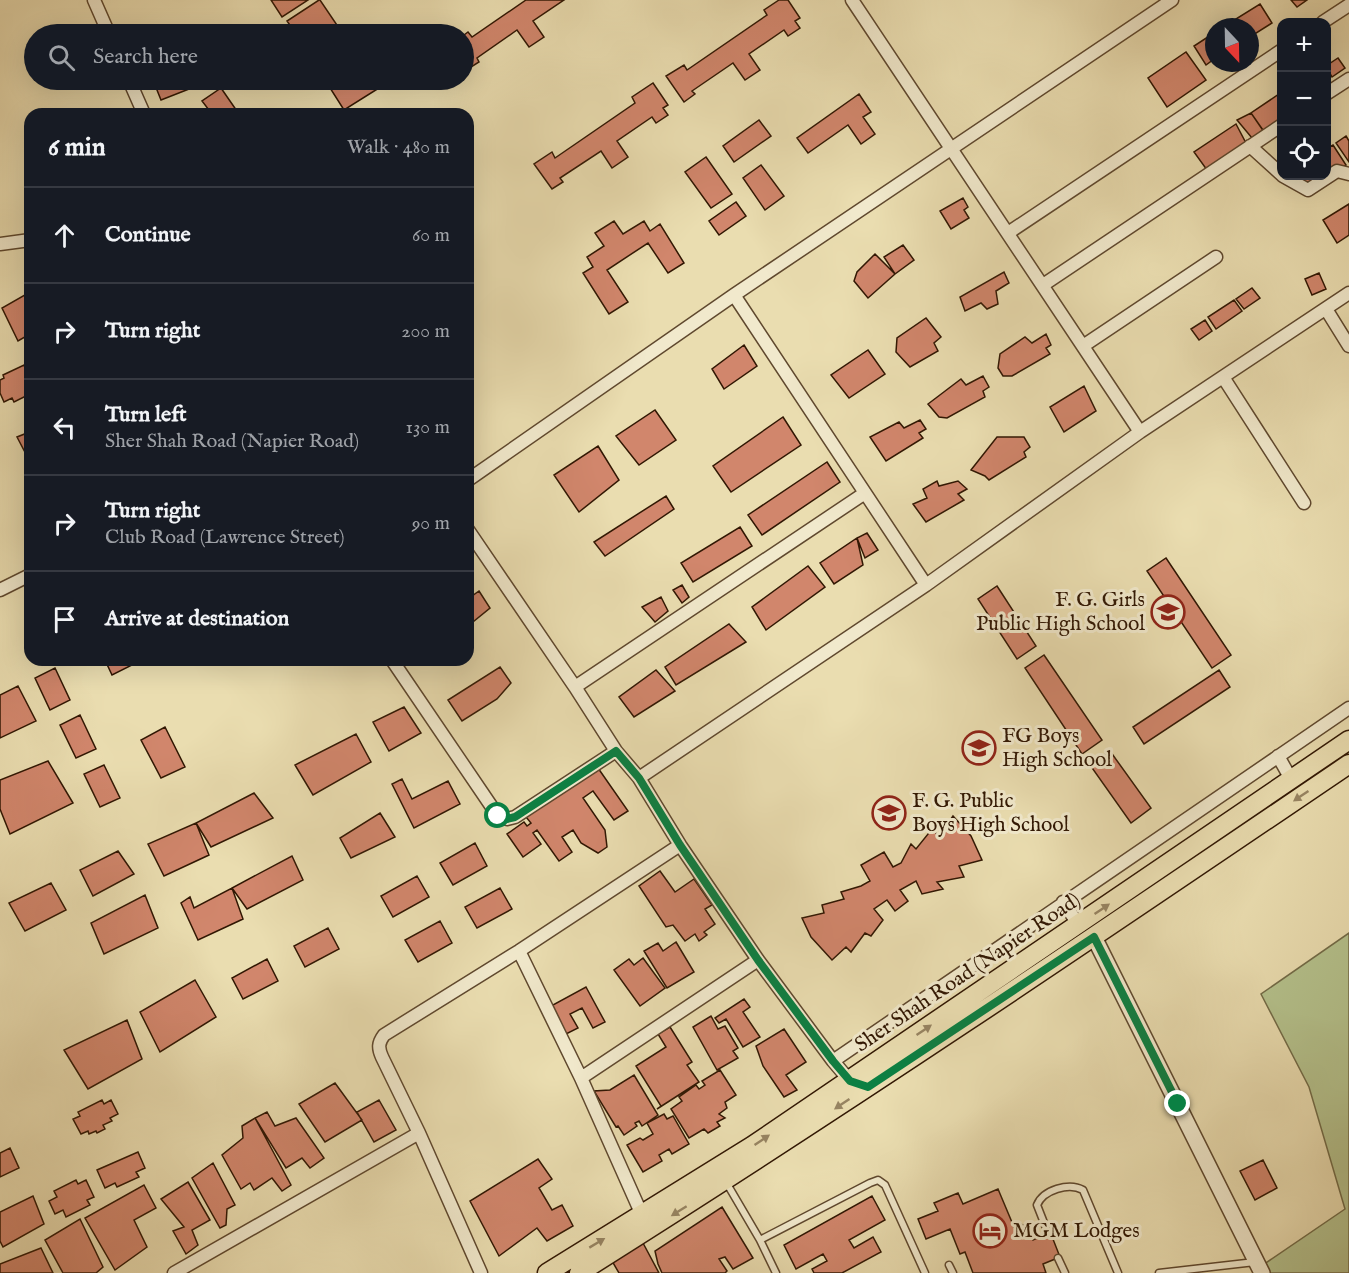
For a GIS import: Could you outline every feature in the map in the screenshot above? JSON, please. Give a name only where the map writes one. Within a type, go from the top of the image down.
[{"type":"main road","name":"Sher Shah Road (Napier Road)","points":[[547,1273],[752,1146],[850,1081],[1349,740]]},
{"type":"main road","name":"Sher Shah Road (Napier Road)","points":[[579,1273],[726,1181],[1094,937],[1349,764]]},
{"type":"street","points":[[94,0],[105,24]]},
{"type":"street","points":[[852,0],[1140,432]]},
{"type":"street","points":[[474,476],[734,295],[1172,0]]},
{"type":"street","points":[[1329,18],[1349,4]]},
{"type":"street","points":[[1008,233],[1277,53]]},
{"type":"street","points":[[1331,91],[1349,79]]},
{"type":"street","points":[[133,90],[141,108]]},
{"type":"street","points":[[1043,285],[1280,126]]},
{"type":"street","points":[[1250,146],[1277,170]]},
{"type":"street","points":[[1331,175],[1338,171],[1349,174]]},
{"type":"street","points":[[1291,180],[1308,190],[1324,180]]},
{"type":"street","points":[[0,244],[24,241]]},
{"type":"street","points":[[1083,346],[1216,257]]},
{"type":"street","points":[[639,778],[926,585],[1140,432],[1349,293]]},
{"type":"street","points":[[734,295],[926,585]]},
{"type":"street","points":[[1326,309],[1349,346]]},
{"type":"street","points":[[1223,377],[1304,503]]},
{"type":"street","points":[[575,687],[865,494]]},
{"type":"street","points":[[474,539],[616,751],[639,778],[680,845],[758,960],[850,1081],[868,1087]]},
{"type":"street","points":[[0,590],[24,578]]},
{"type":"street","points":[[396,666],[498,816],[507,819],[515,817],[616,751]]},
{"type":"street","points":[[833,1061],[1349,708]]},
{"type":"street","points":[[1278,756],[1292,779]]},
{"type":"street","points":[[481,1273],[419,1133],[378,1049],[379,1042],[384,1035],[519,951],[680,845]]},
{"type":"street","points":[[1063,903],[1079,925]]},
{"type":"street","points":[[1094,937],[1259,1267]]},
{"type":"street","points":[[519,951],[581,1078],[642,1215]]},
{"type":"street","points":[[581,1078],[758,960]]},
{"type":"street","points":[[174,1273],[419,1133]]},
{"type":"lane","points":[[760,1240],[878,1180],[885,1185],[925,1273]]},
{"type":"lane","points":[[726,1181],[776,1273]]},
{"type":"lane","points":[[1048,1233],[1037,1205],[1038,1201],[1055,1190],[1077,1186],[1083,1190],[1118,1273]]},
{"type":"lane","points":[[1058,1258],[1065,1273]]},
{"type":"lane","points":[[949,1265],[953,1273]]},
{"type":"lane","points":[[1159,1273],[1259,1267]]},
{"type":"green space","points":[[1349,933],[1349,1273],[1255,1273],[1254,1271],[1345,1209],[1309,1087],[1261,994]]},
{"type":"building","points":[[271,0],[308,0],[282,17]]},
{"type":"building","points":[[320,0],[336,24],[289,24],[287,21]]},
{"type":"building","points":[[526,0],[564,0],[533,21],[544,37],[529,47],[517,30],[477,58],[479,62],[474,65],[474,36]]},
{"type":"building","points":[[779,0],[788,0],[800,18],[795,21],[800,28],[788,36],[784,30],[749,54],[760,70],[745,80],[733,63],[692,91],[695,94],[684,102],[666,76],[684,65],[687,70],[767,15],[764,10]]},
{"type":"building","points":[[1291,0],[1307,0],[1297,7]]},
{"type":"building","points":[[1260,4],[1272,23],[1259,31],[1259,18],[1237,18]]},
{"type":"building","points":[[1205,39],[1205,63],[1194,46]]},
{"type":"building","points":[[1186,52],[1206,80],[1167,107],[1148,78]]},
{"type":"building","points":[[1338,58],[1345,68],[1332,77],[1331,63]]},
{"type":"building","points":[[653,83],[668,105],[663,108],[668,115],[656,123],[652,117],[617,141],[628,157],[612,168],[601,151],[560,178],[563,182],[552,189],[534,164],[552,152],[555,158],[635,103],[632,97]]},
{"type":"building","points":[[157,90],[186,90],[161,100]]},
{"type":"building","points":[[218,90],[222,90],[235,108],[207,108],[202,101]]},
{"type":"building","points":[[331,90],[376,90],[347,108],[343,108]]},
{"type":"building","points":[[859,94],[871,112],[863,117],[875,134],[861,144],[848,125],[808,153],[797,138]]},
{"type":"building","points":[[1277,95],[1277,123],[1264,132],[1251,113]]},
{"type":"building","points":[[1251,113],[1263,130],[1252,138],[1237,120]]},
{"type":"building","points":[[759,120],[771,136],[734,162],[723,146]]},
{"type":"building","points":[[1236,124],[1247,145],[1207,170],[1194,152]]},
{"type":"building","points":[[1346,136],[1349,141],[1349,162],[1336,143]]},
{"type":"building","points":[[1333,145],[1346,165],[1331,172],[1331,146]]},
{"type":"building","points":[[706,157],[732,194],[711,208],[685,172]]},
{"type":"building","points":[[761,165],[784,196],[765,210],[743,178]]},
{"type":"building","points":[[1300,180],[1318,180],[1307,186]]},
{"type":"building","points":[[963,198],[968,207],[964,210],[969,218],[951,229],[940,211]]},
{"type":"building","points":[[736,202],[746,216],[719,235],[709,221]]},
{"type":"building","points":[[1349,204],[1349,235],[1337,243],[1323,220]]},
{"type":"building","points":[[614,221],[623,234],[644,221],[650,231],[660,224],[684,263],[668,273],[648,243],[607,270],[628,302],[609,314],[583,273],[593,267],[587,257],[604,246],[595,233]]},
{"type":"building","points":[[903,245],[914,260],[895,274],[884,257]]},
{"type":"building","points":[[875,254],[895,274],[868,298],[854,281],[857,272]]},
{"type":"building","points":[[1004,272],[1009,283],[996,291],[998,304],[987,309],[981,303],[965,311],[960,297]]},
{"type":"building","points":[[1319,273],[1326,289],[1312,295],[1305,279]]},
{"type":"building","points":[[1252,288],[1260,298],[1244,309],[1236,299]]},
{"type":"building","points":[[24,295],[24,338],[18,341],[2,308]]},
{"type":"building","points":[[1234,300],[1242,311],[1216,329],[1208,317]]},
{"type":"building","points":[[926,318],[941,337],[934,343],[938,351],[910,367],[896,352],[897,338]]},
{"type":"building","points":[[1205,320],[1212,331],[1199,340],[1191,329]]},
{"type":"building","points":[[1046,334],[1051,345],[1046,348],[1050,354],[1012,376],[1003,376],[998,368],[1000,354],[1025,337],[1032,343]]},
{"type":"building","points":[[744,345],[757,366],[724,389],[712,369]]},
{"type":"building","points":[[868,350],[885,374],[849,398],[831,375]]},
{"type":"building","points":[[24,365],[24,397],[14,402],[12,398],[4,402],[0,393],[0,380],[4,378],[3,375]]},
{"type":"building","points":[[983,376],[989,387],[983,391],[985,397],[947,418],[939,417],[928,404],[961,379],[966,385]]},
{"type":"building","points":[[1084,386],[1096,411],[1064,432],[1050,407]]},
{"type":"building","points":[[655,410],[676,440],[639,465],[616,436]]},
{"type":"building","points":[[783,417],[801,445],[731,492],[713,466]]},
{"type":"building","points":[[920,420],[926,429],[919,433],[923,438],[886,461],[870,437],[899,422],[904,428]]},
{"type":"building","points":[[24,434],[24,450],[17,437]]},
{"type":"building","points":[[997,437],[1024,437],[1030,447],[1024,452],[1026,457],[989,480],[971,470]]},
{"type":"building","points":[[598,446],[619,480],[579,512],[554,475]]},
{"type":"building","points":[[827,462],[840,482],[762,535],[748,515]]},
{"type":"building","points":[[937,481],[939,486],[958,481],[967,489],[958,494],[964,500],[926,522],[913,504],[927,498],[923,489]]},
{"type":"building","points":[[666,496],[674,509],[605,556],[594,542]]},
{"type":"building","points":[[740,527],[752,546],[693,582],[681,563]]},
{"type":"building","points":[[867,533],[878,550],[865,558],[857,538]]},
{"type":"building","points":[[857,538],[863,565],[834,584],[820,563]]},
{"type":"building","points":[[1166,558],[1231,655],[1212,668],[1147,571]]},
{"type":"building","points":[[808,566],[825,587],[766,630],[752,607]]},
{"type":"building","points":[[682,585],[689,597],[682,603],[673,590]]},
{"type":"building","points":[[997,586],[1036,646],[1017,659],[978,599]]},
{"type":"building","points":[[479,591],[490,608],[474,621],[474,595]]},
{"type":"building","points":[[661,597],[668,611],[655,622],[642,607]]},
{"type":"building","points":[[729,624],[746,642],[676,685],[665,667]]},
{"type":"building","points":[[1044,655],[1102,740],[1082,754],[1025,668]]},
{"type":"building","points":[[108,666],[130,666],[112,675]]},
{"type":"building","points":[[500,667],[511,683],[497,699],[462,721],[448,700]]},
{"type":"building","points":[[55,668],[70,700],[50,710],[35,678]]},
{"type":"building","points":[[656,670],[675,691],[634,717],[619,697]]},
{"type":"building","points":[[1219,670],[1230,687],[1144,744],[1133,727]]},
{"type":"building","points":[[18,686],[36,721],[0,738],[0,695]]},
{"type":"building","points":[[404,707],[421,733],[389,751],[373,722]]},
{"type":"building","points":[[80,715],[96,749],[76,758],[60,725]]},
{"type":"building","points":[[165,727],[185,767],[161,778],[141,740]]},
{"type":"building","points":[[356,734],[371,762],[313,795],[295,765]]},
{"type":"building","points":[[1110,751],[1151,808],[1131,823],[1090,765]]},
{"type":"building","points":[[48,761],[73,803],[10,834],[0,809],[0,780]]},
{"type":"building","points":[[104,765],[120,798],[100,807],[84,774]]},
{"type":"building","points":[[598,768],[628,811],[614,820],[593,791],[583,798],[605,830],[607,847],[598,853],[581,843],[573,830],[562,837],[572,852],[559,861],[537,830],[533,833],[541,844],[523,857],[507,834],[524,822],[527,826],[531,823],[526,817]]},
{"type":"building","points":[[402,779],[412,799],[448,781],[460,804],[414,828],[392,784]]},
{"type":"building","points":[[254,793],[273,818],[211,847],[196,823]]},
{"type":"building","points":[[380,813],[395,837],[351,858],[340,838]]},
{"type":"building","points":[[953,816],[971,836],[982,860],[959,866],[964,877],[937,882],[943,889],[922,894],[916,881],[900,890],[908,901],[895,911],[887,900],[874,909],[883,920],[871,936],[865,933],[851,952],[846,947],[832,960],[811,937],[802,918],[824,913],[822,905],[844,899],[841,892],[870,881],[861,865],[884,852],[893,867],[901,863],[911,844],[916,849],[932,829],[939,836]]},
{"type":"building","points":[[196,823],[209,855],[164,876],[148,844]]},
{"type":"building","points":[[475,843],[487,866],[453,885],[440,863]]},
{"type":"building","points":[[118,851],[134,874],[93,896],[80,870]]},
{"type":"building","points":[[292,856],[303,880],[247,909],[232,888]]},
{"type":"building","points":[[660,871],[675,892],[694,879],[712,905],[705,909],[715,924],[704,932],[707,935],[699,941],[695,934],[685,941],[673,925],[666,927],[639,886]]},
{"type":"building","points":[[417,876],[429,897],[393,917],[381,896]]},
{"type":"building","points":[[51,883],[66,910],[25,931],[9,903]]},
{"type":"building","points":[[232,888],[243,919],[198,940],[181,903],[190,897],[194,908]]},
{"type":"building","points":[[500,888],[512,909],[477,928],[465,907]]},
{"type":"building","points":[[145,895],[158,928],[104,954],[91,923]]},
{"type":"building","points":[[440,921],[452,943],[418,962],[405,940]]},
{"type":"building","points":[[328,928],[339,949],[305,967],[294,946]]},
{"type":"building","points":[[676,942],[694,972],[667,988],[644,951],[658,943],[663,951]]},
{"type":"building","points":[[643,958],[665,988],[640,1006],[614,970],[629,959],[634,965]]},
{"type":"building","points":[[267,959],[278,981],[243,999],[232,978]]},
{"type":"building","points":[[195,980],[216,1017],[160,1052],[140,1012]]},
{"type":"building","points":[[586,987],[605,1022],[593,1028],[582,1008],[570,1014],[578,1028],[566,1034],[551,1006]]},
{"type":"building","points":[[744,999],[750,1007],[743,1012],[760,1037],[743,1047],[726,1019],[719,1023],[715,1018]]},
{"type":"building","points":[[711,1016],[718,1029],[725,1026],[738,1048],[733,1051],[738,1058],[717,1070],[693,1027]]},
{"type":"building","points":[[127,1020],[142,1059],[88,1089],[64,1050]]},
{"type":"building","points":[[670,1027],[692,1062],[687,1065],[699,1082],[657,1109],[661,1106],[636,1066],[666,1047],[658,1034]]},
{"type":"building","points":[[784,1029],[806,1062],[786,1075],[797,1090],[784,1097],[763,1066],[756,1046]]},
{"type":"building","points":[[720,1070],[736,1095],[725,1102],[727,1108],[719,1114],[725,1118],[717,1122],[720,1126],[708,1133],[704,1129],[689,1138],[671,1109],[682,1101],[679,1097],[696,1085],[699,1089],[705,1085],[702,1081]]},
{"type":"building","points":[[634,1075],[658,1115],[642,1126],[639,1121],[635,1123],[637,1126],[624,1135],[618,1126],[616,1127],[594,1091],[610,1090]]},
{"type":"building","points":[[335,1083],[362,1120],[325,1142],[299,1104]]},
{"type":"building","points":[[102,1100],[104,1104],[111,1100],[118,1114],[110,1118],[112,1121],[103,1125],[105,1129],[97,1133],[96,1131],[89,1134],[88,1131],[81,1134],[73,1119],[80,1116],[78,1112]]},
{"type":"building","points":[[379,1100],[396,1130],[374,1142],[357,1112]]},
{"type":"building","points":[[267,1112],[275,1126],[296,1118],[324,1158],[310,1168],[302,1158],[286,1168],[255,1118]]},
{"type":"building","points":[[664,1114],[667,1119],[673,1116],[689,1144],[672,1154],[669,1149],[659,1155],[662,1161],[643,1172],[627,1145],[653,1134],[647,1123]]},
{"type":"building","points":[[255,1118],[291,1185],[282,1191],[272,1178],[254,1190],[250,1183],[241,1189],[222,1155],[243,1138],[242,1126]]},
{"type":"building","points":[[10,1148],[19,1168],[0,1177],[0,1153]]},
{"type":"building","points":[[138,1152],[145,1168],[136,1172],[139,1177],[117,1187],[115,1183],[105,1188],[97,1170]]},
{"type":"building","points":[[538,1159],[552,1179],[539,1188],[552,1210],[562,1205],[573,1226],[547,1241],[537,1228],[499,1256],[470,1201]]},
{"type":"building","points":[[1263,1160],[1277,1188],[1255,1200],[1240,1171]]},
{"type":"building","points":[[213,1163],[235,1205],[227,1209],[226,1225],[220,1228],[192,1178]]},
{"type":"building","points":[[76,1180],[78,1184],[86,1180],[94,1197],[87,1200],[90,1205],[66,1217],[63,1210],[55,1214],[49,1201],[57,1197],[54,1191]]},
{"type":"building","points":[[188,1182],[210,1220],[192,1230],[198,1245],[186,1254],[173,1231],[184,1227],[161,1199]]},
{"type":"building","points":[[144,1185],[156,1208],[134,1220],[147,1247],[115,1270],[85,1218]]},
{"type":"building","name":"MGM Lodges","points":[[998,1189],[1014,1227],[1021,1224],[1027,1227],[1033,1240],[1048,1233],[1051,1234],[1060,1257],[1043,1264],[1046,1273],[973,1273],[965,1252],[960,1254],[950,1229],[926,1239],[918,1219],[938,1211],[934,1203],[958,1193],[963,1204]]},
{"type":"building","points":[[33,1196],[44,1224],[3,1247],[0,1241],[0,1212]]},
{"type":"building","points":[[872,1196],[885,1220],[849,1240],[854,1248],[873,1237],[881,1252],[842,1273],[814,1273],[812,1269],[827,1261],[823,1254],[796,1269],[784,1245]]},
{"type":"building","points":[[722,1207],[753,1258],[733,1269],[725,1257],[719,1259],[727,1271],[725,1273],[662,1273],[655,1251]]},
{"type":"building","points":[[80,1219],[103,1267],[96,1273],[63,1273],[45,1240]]},
{"type":"building","points":[[643,1243],[659,1273],[619,1273],[612,1261]]},
{"type":"building","points":[[41,1248],[53,1273],[0,1273],[0,1264]]},
{"type":"place","name":"F. G. Girls Public High School","points":[[1168,612]]},
{"type":"place","name":"FG Boys High School","points":[[979,748]]},
{"type":"place","name":"F. G. Public Boys High School","points":[[889,813]]},
{"type":"place","name":"MGM Lodges","points":[[990,1231]]},
{"type":"route","points":[[498,816],[507,819],[515,817],[616,751],[639,778],[680,845],[758,960],[833,1061],[850,1081],[868,1087],[1094,937],[1178,1104]]}]
